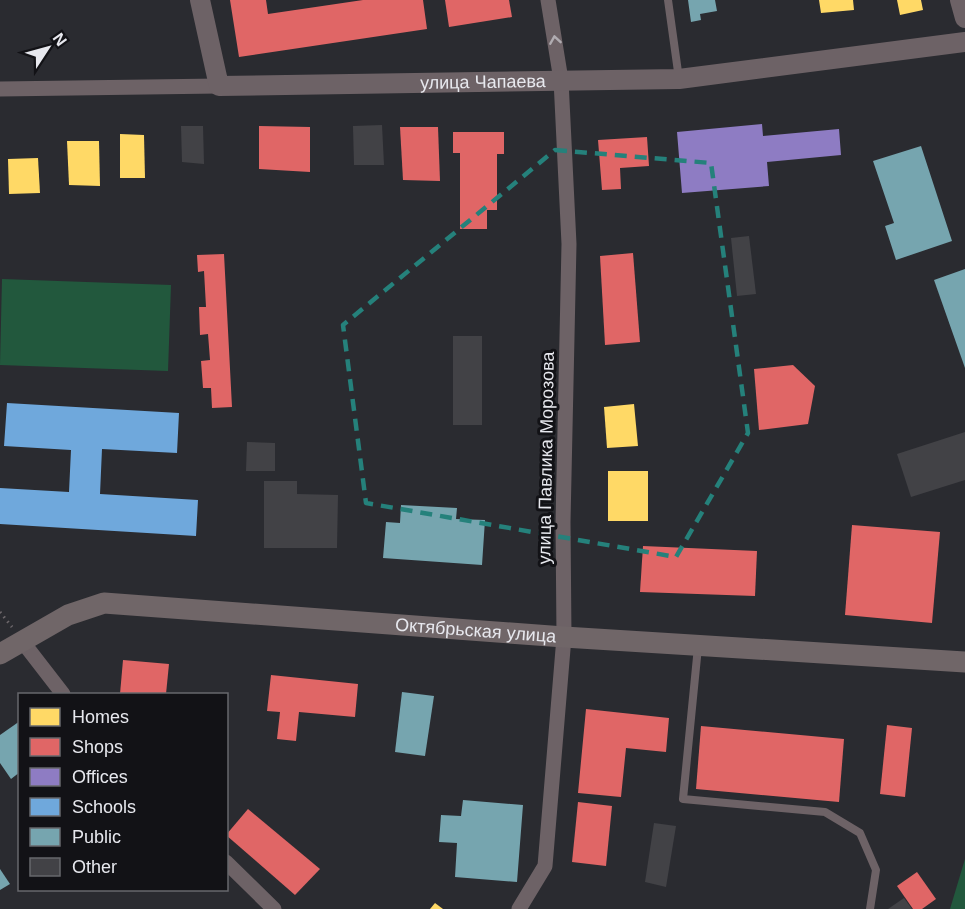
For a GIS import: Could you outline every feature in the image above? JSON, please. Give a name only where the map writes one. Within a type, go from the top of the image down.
[{"type":"main road","name":"Октябрьская улица","points":[[0,654],[68,615],[104,603],[564,637],[965,662]]},
{"type":"street","points":[[200,0],[219,86]]},
{"type":"street","name":"улица Павлика Морозова","points":[[519,909],[545,866],[564,637],[563,522],[569,244],[561,80],[548,0]]},
{"type":"street","points":[[960,0],[965,18]]},
{"type":"street","name":"улица Чапаева","points":[[0,89],[679,79],[965,42]]},
{"type":"street","points":[[22,641],[62,693]]},
{"type":"street","points":[[228,864],[274,909]]},
{"type":"lane","points":[[668,0],[679,79]]},
{"type":"lane","points":[[698,645],[683,798],[825,812],[860,833],[876,870],[870,909]]},
{"type":"highlighted area","points":[[555,150],[711,163],[748,433],[676,557],[366,503],[343,325]]},
{"type":"green space","points":[[2,279],[171,285],[168,371],[0,365]]},
{"type":"green space","points":[[965,859],[965,909],[950,909]]},
{"type":"building: Homes","points":[[819,0],[853,0],[854,10],[821,13]]},
{"type":"building: Homes","points":[[897,0],[921,0],[923,10],[900,15]]},
{"type":"building: Homes","points":[[120,134],[144,135],[145,178],[120,178]]},
{"type":"building: Homes","points":[[67,141],[99,141],[100,186],[69,185]]},
{"type":"building: Homes","points":[[38,158],[40,193],[9,194],[8,159]]},
{"type":"building: Homes","points":[[634,404],[638,446],[607,448],[604,407]]},
{"type":"building: Homes","points":[[608,471],[648,471],[648,521],[608,521]]},
{"type":"building: Homes","points":[[435,903],[443,909],[430,909]]},
{"type":"building: Shops","points":[[230,0],[266,0],[268,14],[363,0],[423,0],[427,29],[239,57]]},
{"type":"building: Shops","points":[[445,0],[509,0],[512,17],[449,27]]},
{"type":"building: Shops","points":[[259,126],[310,127],[310,172],[259,169]]},
{"type":"building: Shops","points":[[400,127],[438,127],[440,181],[403,180]]},
{"type":"building: Shops","points":[[453,132],[504,132],[504,154],[497,154],[497,210],[487,210],[487,229],[460,229],[460,153],[453,153]]},
{"type":"building: Shops","points":[[647,137],[649,166],[620,168],[621,189],[602,190],[598,140]]},
{"type":"building: Shops","points":[[633,253],[640,342],[605,345],[600,256]]},
{"type":"building: Shops","points":[[224,254],[232,407],[212,408],[211,388],[203,388],[201,361],[210,360],[208,334],[200,335],[199,307],[206,307],[204,271],[198,272],[197,255]]},
{"type":"building: Shops","points":[[793,365],[815,386],[808,424],[759,430],[754,369]]},
{"type":"building: Shops","points":[[852,525],[940,532],[932,623],[845,615]]},
{"type":"building: Shops","points":[[643,546],[757,551],[755,596],[640,592]]},
{"type":"building: Shops","points":[[123,660],[169,664],[166,693],[120,693]]},
{"type":"building: Shops","points":[[271,675],[358,684],[355,717],[299,712],[296,741],[277,739],[280,712],[267,711]]},
{"type":"building: Shops","points":[[586,709],[669,718],[666,752],[626,748],[621,797],[578,793]]},
{"type":"building: Shops","points":[[887,725],[912,728],[905,797],[880,794]]},
{"type":"building: Shops","points":[[701,726],[844,739],[839,802],[696,789]]},
{"type":"building: Shops","points":[[578,802],[612,806],[606,866],[572,862]]},
{"type":"building: Shops","points":[[248,809],[320,869],[295,895],[228,837],[228,833]]},
{"type":"building: Shops","points":[[917,872],[936,899],[922,909],[913,909],[897,886]]},
{"type":"building: Offices","points":[[762,124],[763,136],[839,129],[841,155],[767,162],[769,186],[682,193],[677,132]]},
{"type":"building: Schools","points":[[7,403],[179,413],[177,453],[102,449],[100,494],[198,500],[196,536],[0,524],[0,488],[69,492],[71,450],[4,446]]},
{"type":"building: Public","points":[[688,0],[715,0],[717,11],[700,14],[701,20],[691,22]]},
{"type":"building: Public","points":[[921,146],[952,241],[896,260],[885,226],[894,223],[873,161]]},
{"type":"building: Public","points":[[965,269],[965,368],[934,280]]},
{"type":"building: Public","points":[[401,505],[457,508],[456,519],[485,520],[482,565],[383,558],[386,522],[400,523]]},
{"type":"building: Public","points":[[402,692],[434,696],[425,756],[395,752]]},
{"type":"building: Public","points":[[18,722],[18,774],[11,779],[0,763],[0,735]]},
{"type":"building: Public","points":[[463,800],[523,805],[517,882],[455,877],[457,843],[439,842],[441,815],[461,816]]},
{"type":"building: Public","points":[[0,869],[10,884],[0,890]]},
{"type":"building: Other","points":[[382,125],[384,165],[354,165],[353,126]]},
{"type":"building: Other","points":[[181,126],[203,126],[204,164],[182,162]]},
{"type":"building: Other","points":[[749,236],[756,294],[737,296],[731,238]]},
{"type":"building: Other","points":[[453,336],[482,336],[482,425],[453,425]]},
{"type":"building: Other","points":[[965,432],[965,480],[911,497],[897,454]]},
{"type":"building: Other","points":[[247,442],[275,443],[275,471],[246,471]]},
{"type":"building: Other","points":[[264,481],[297,481],[297,494],[338,495],[337,548],[264,548]]},
{"type":"building: Other","points":[[654,823],[676,826],[666,887],[645,882]]},
{"type":"building: Other","points":[[904,898],[912,909],[888,909]]}]
